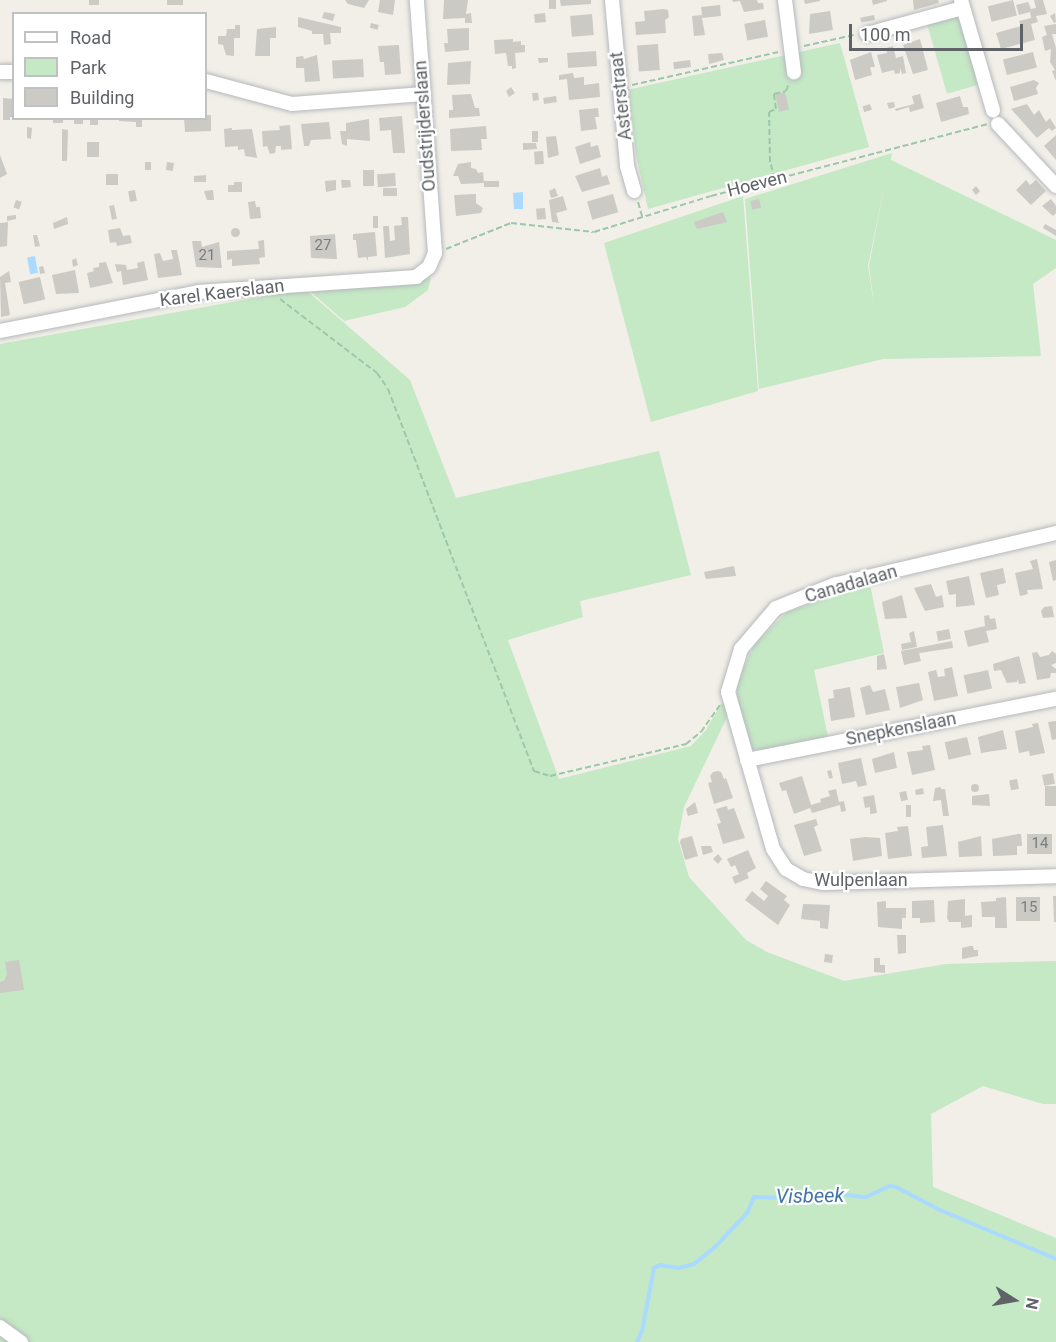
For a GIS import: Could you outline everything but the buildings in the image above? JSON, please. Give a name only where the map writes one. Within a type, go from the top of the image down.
[{"type":"street","name":"Oudstrijderslaan","points":[[417,0],[435,253]]},
{"type":"street","name":"Asterstraat","points":[[612,0],[627,166],[634,191]]},
{"type":"street","points":[[785,0],[794,72]]},
{"type":"street","points":[[867,34],[962,4],[993,110]]},
{"type":"street","points":[[207,81],[292,104],[424,94]]},
{"type":"street","points":[[998,124],[1056,186]]},
{"type":"street","name":"Karel Kaerslaan","points":[[0,331],[198,292],[416,277],[429,267],[435,253]]},
{"type":"street","name":"Canadalaan","points":[[728,692],[741,649],[776,608],[836,584],[1056,533]]},
{"type":"street","points":[[728,692],[747,760]]},
{"type":"street","name":"Snepkenslaan","points":[[747,760],[1056,699]]},
{"type":"street","name":"Wulpenlaan","points":[[747,760],[773,849],[786,869],[803,879],[824,884],[1056,876]]},
{"type":"street","points":[[0,1327],[21,1342]]},
{"type":"path","points":[[620,88],[867,34]]},
{"type":"path","points":[[776,179],[770,162],[769,112],[776,109],[774,94],[786,91],[794,72]]},
{"type":"path","name":"Hoeven","points":[[435,253],[511,223],[594,232],[776,179],[944,134],[993,123],[998,124]]},
{"type":"path","points":[[264,287],[377,373],[388,389],[534,771],[550,776],[686,744],[701,732],[728,692]]},
{"type":"green space","points":[[963,8],[984,83],[947,94],[926,19]]},
{"type":"green space","points":[[840,43],[869,147],[648,209],[636,155],[627,90]]},
{"type":"green space","points":[[892,153],[891,160],[1056,240],[1056,268],[1033,284],[1041,356],[883,359],[759,389],[745,199]],"holes":[[[886,177],[869,266],[875,311],[868,266]]]},
{"type":"green space","points":[[743,196],[758,391],[651,422],[604,243]]},
{"type":"green space","points":[[431,277],[428,290],[405,307],[344,321],[311,292],[423,281]]},
{"type":"green space","points":[[305,289],[410,380],[456,498],[659,451],[691,575],[580,601],[583,617],[508,640],[559,779],[691,746],[706,730],[721,704],[726,703],[729,713],[684,807],[678,839],[689,877],[746,940],[767,952],[844,981],[946,964],[1056,961],[1056,1104],[1043,1104],[983,1086],[931,1114],[933,1187],[1056,1238],[1056,1342],[0,1342],[0,344]]},
{"type":"green space","points":[[870,584],[884,653],[814,670],[828,737],[765,751],[752,749],[737,697],[737,682],[754,645],[787,612]]},
{"type":"water","points":[[523,192],[523,209],[514,209],[513,193]]},
{"type":"water","points":[[35,256],[38,273],[30,274],[27,257]]},
{"type":"waterway","name":"Visbeek","points":[[637,1342],[642,1331],[654,1268],[660,1265],[679,1268],[694,1264],[715,1247],[747,1213],[754,1197],[806,1198],[831,1193],[866,1197],[890,1186],[896,1187],[940,1210],[1056,1259]]}]
